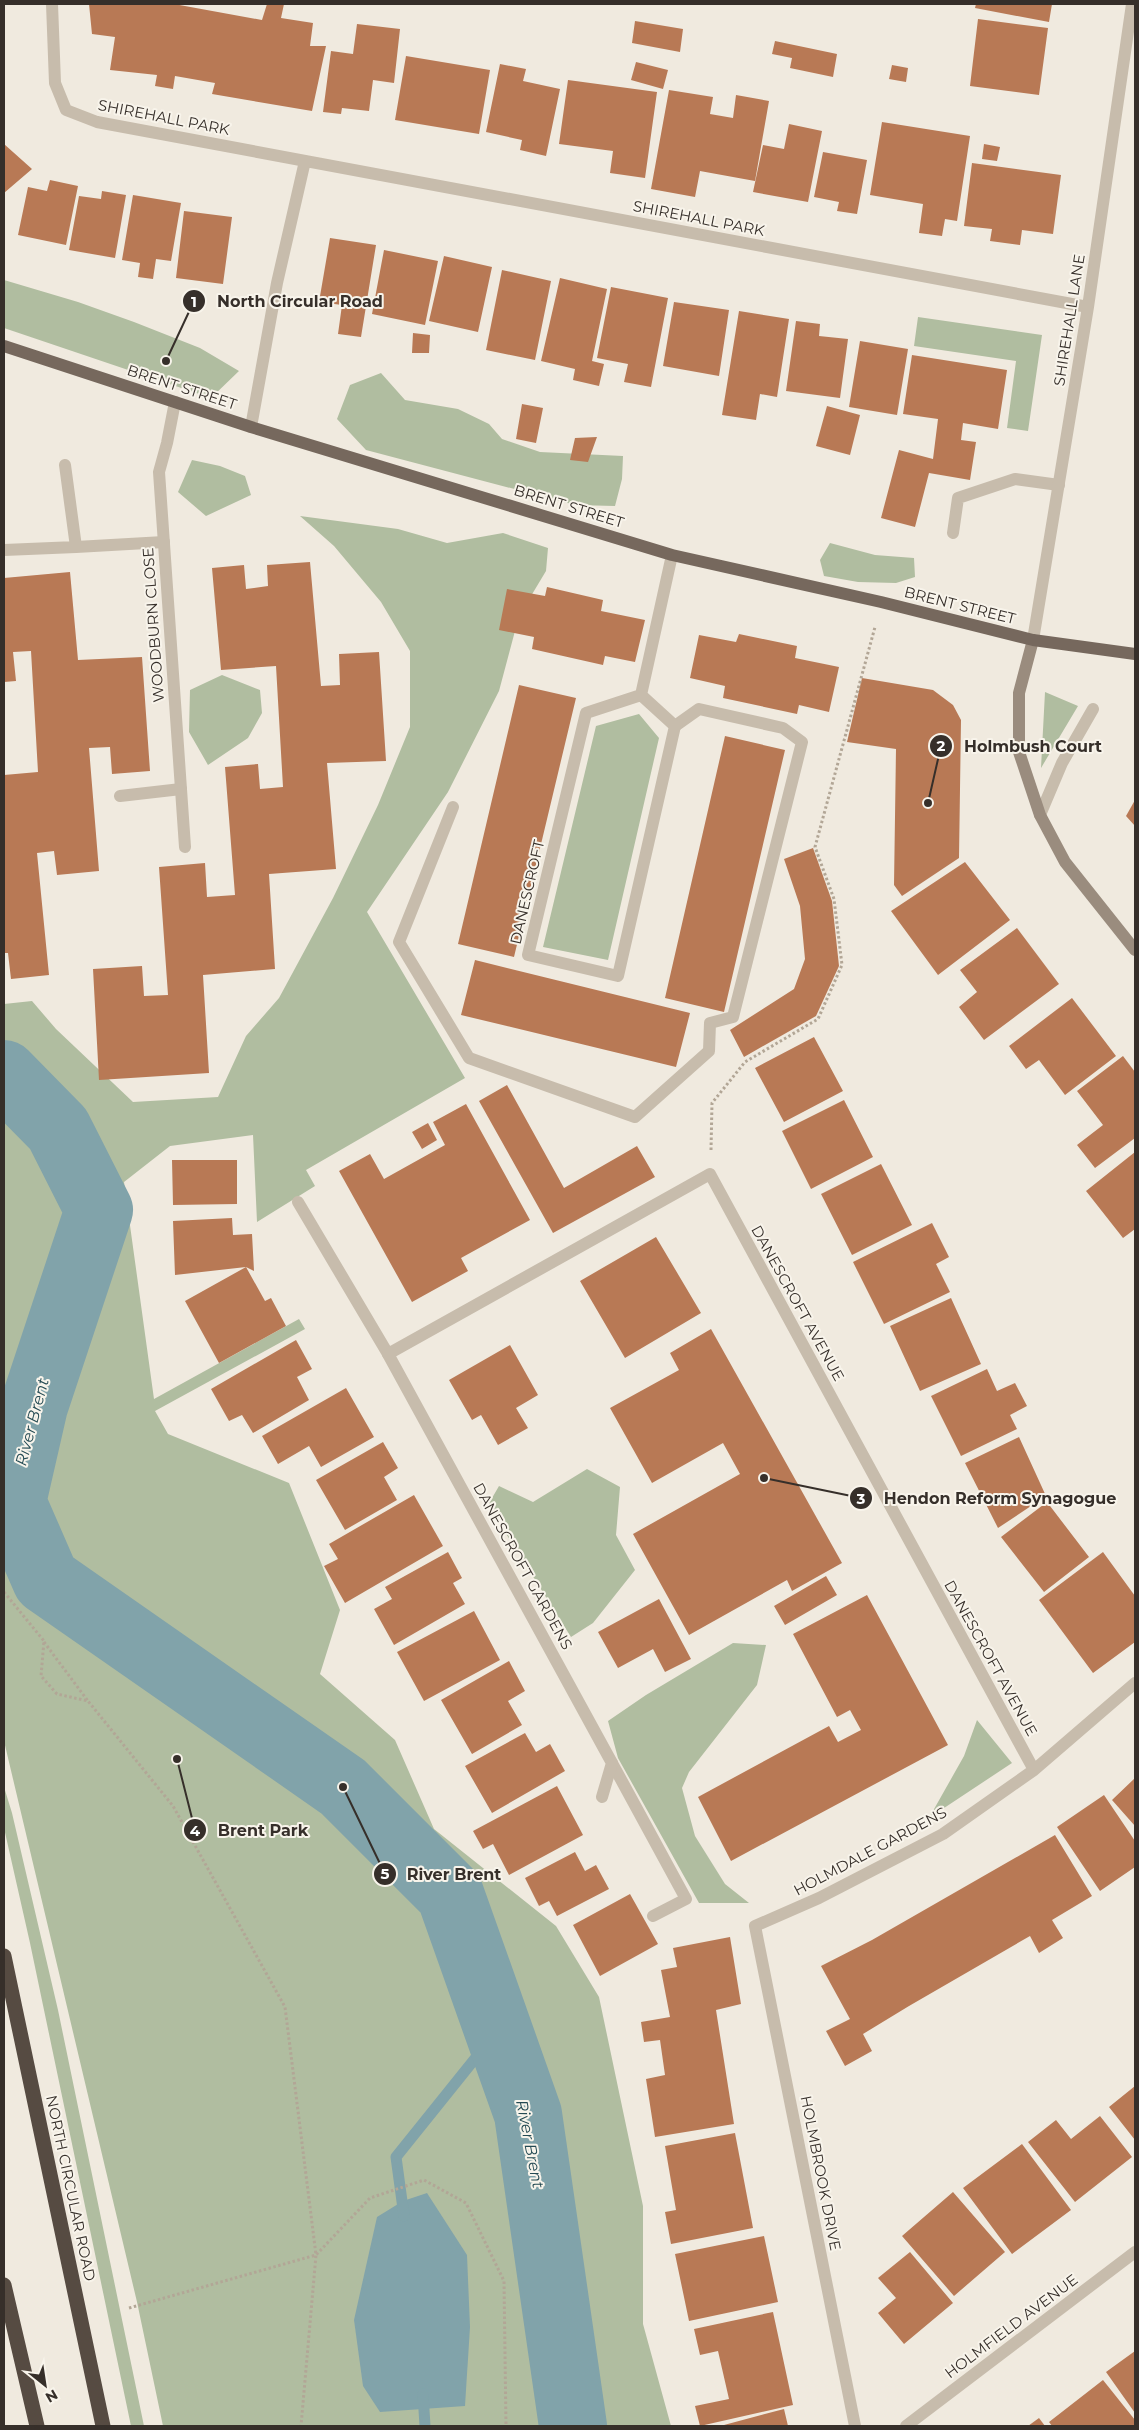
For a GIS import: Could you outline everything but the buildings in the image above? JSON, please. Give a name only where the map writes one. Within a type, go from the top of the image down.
[{"type":"highway","name":"NORTH CIRCULAR ROAD","points":[[4,1956],[103,2426]]},
{"type":"highway","points":[[4,2285],[37,2426]]},
{"type":"main road","name":"BRENT STREET","points":[[4,346],[251,427],[672,555],[882,602],[1033,640],[1135,654]]},
{"type":"street","name":"SHIREHALL PARK","points":[[52,4],[55,84],[66,110],[97,122],[1088,307]]},
{"type":"street","name":"SHIREHALL LANE","points":[[1033,640],[1088,307],[1132,4]]},
{"type":"street","points":[[251,427],[277,283],[305,161]]},
{"type":"street","name":"WOODBURN CLOSE","points":[[175,402],[167,444],[159,472],[185,847]]},
{"type":"street","points":[[65,465],[76,547]]},
{"type":"street","points":[[952,533],[958,498],[1015,480],[1059,484]]},
{"type":"street","points":[[4,550],[164,542]]},
{"type":"street","points":[[453,807],[399,942],[469,1058],[635,1117],[709,1051],[710,1023],[733,1017],[802,742],[783,728],[699,709],[675,726],[641,695],[672,555]]},
{"type":"street","points":[[1033,640],[1019,693],[1019,752],[1040,815],[1066,862],[1135,950]]},
{"type":"street","name":"DANESCROFT","points":[[641,695],[586,713],[528,955],[618,976],[675,726]]},
{"type":"street","points":[[1040,815],[1062,763],[1093,709]]},
{"type":"street","points":[[120,796],[181,789]]},
{"type":"street","points":[[388,1354],[710,1174]]},
{"type":"street","name":"DANESCROFT AVENUE","points":[[710,1174],[1034,1770]]},
{"type":"street","name":"DANESCROFT GARDENS","points":[[298,1202],[388,1354],[686,1899],[653,1916]]},
{"type":"street","name":"HOLMDALE GARDENS","points":[[755,1926],[819,1898],[943,1834],[1034,1770],[1135,1683]]},
{"type":"street","points":[[602,1797],[612,1763]]},
{"type":"street","name":"HOLMBROOK DRIVE","points":[[755,1926],[855,2426]]},
{"type":"street","name":"HOLMFIELD AVENUE","points":[[906,2426],[1135,2252]]},
{"type":"path","points":[[710,1174],[712,1103],[745,1062],[818,1019],[842,965],[834,899],[815,847],[882,602]]},
{"type":"path","points":[[4,1592],[44,1641],[88,1701],[173,1806],[285,2007],[316,2255],[302,2426]]},
{"type":"path","points":[[44,1641],[41,1676],[57,1694],[88,1701]]},
{"type":"path","points":[[129,2308],[316,2255],[370,2198],[424,2180],[466,2203],[504,2282],[506,2426]]},
{"type":"green space","points":[[4,280],[78,302],[134,322],[200,348],[239,371],[211,398],[4,328]]},
{"type":"green space","points":[[918,317],[1042,335],[1028,431],[1007,428],[1016,361],[914,346]]},
{"type":"green space","points":[[381,373],[405,400],[458,409],[489,424],[502,439],[540,452],[623,456],[622,479],[615,506],[575,505],[366,450],[337,419],[350,385]]},
{"type":"green space","points":[[192,460],[220,466],[245,476],[251,495],[206,516],[178,492]]},
{"type":"green space","points":[[300,516],[398,529],[447,543],[503,533],[548,548],[546,571],[519,616],[499,691],[448,792],[367,912],[465,1078],[306,1170],[315,1186],[257,1222],[253,1135],[170,1146],[124,1182],[154,1399],[299,1319],[305,1329],[155,1411],[168,1434],[289,1483],[340,1610],[320,1674],[395,1740],[434,1829],[556,1926],[599,1997],[643,2206],[643,2324],[671,2426],[163,2426],[137,2302],[4,1741],[4,1004],[32,1001],[56,1029],[133,1102],[218,1097],[246,1036],[279,998],[333,898],[378,805],[410,727],[410,651],[381,602],[334,546]]},
{"type":"green space","points":[[830,543],[875,555],[914,558],[915,577],[896,583],[858,582],[824,576],[820,560]]},
{"type":"green space","points":[[222,675],[260,690],[262,713],[248,738],[208,765],[189,732],[190,690]]},
{"type":"green space","points":[[1045,692],[1078,706],[1041,768]]},
{"type":"green space","points":[[639,714],[659,738],[608,960],[543,947],[596,726]]},
{"type":"green space","points":[[587,1469],[620,1487],[616,1535],[635,1570],[593,1623],[571,1637],[488,1505],[499,1486],[533,1502]]},
{"type":"green space","points":[[733,1643],[766,1645],[757,1685],[689,1772],[682,1788],[695,1836],[725,1884],[749,1903],[699,1903],[618,1758],[608,1721],[646,1695]]},
{"type":"green space","points":[[977,1720],[1012,1763],[929,1818],[964,1756]]},
{"type":"green space","points":[[4,1787],[12,1813],[58,2010],[144,2426],[131,2426],[30,1943],[4,1828]]},
{"type":"water","points":[[427,2193],[467,2255],[470,2327],[465,2406],[380,2412],[363,2386],[354,2320],[377,2217],[403,2201]]},
{"type":"waterway","name":"River Brent","points":[[4,1074],[58,1129],[99,1210],[34,1406],[12,1502],[46,1580],[343,1787],[450,1894],[528,2114],[573,2426]]},
{"type":"waterway","points":[[404,2216],[396,2157],[498,2030]]},
{"type":"waterway","points":[[423,2394],[425,2426]]},
{"type":"place","name":"North Circular Road","points":[[166,361]]},
{"type":"place","name":"Holmbush Court","points":[[928,803]]},
{"type":"place","name":"Hendon Reform Synagogue","points":[[764,1478]]},
{"type":"place","name":"Brent Park","points":[[177,1759]]},
{"type":"place","name":"River Brent","points":[[343,1787]]}]
